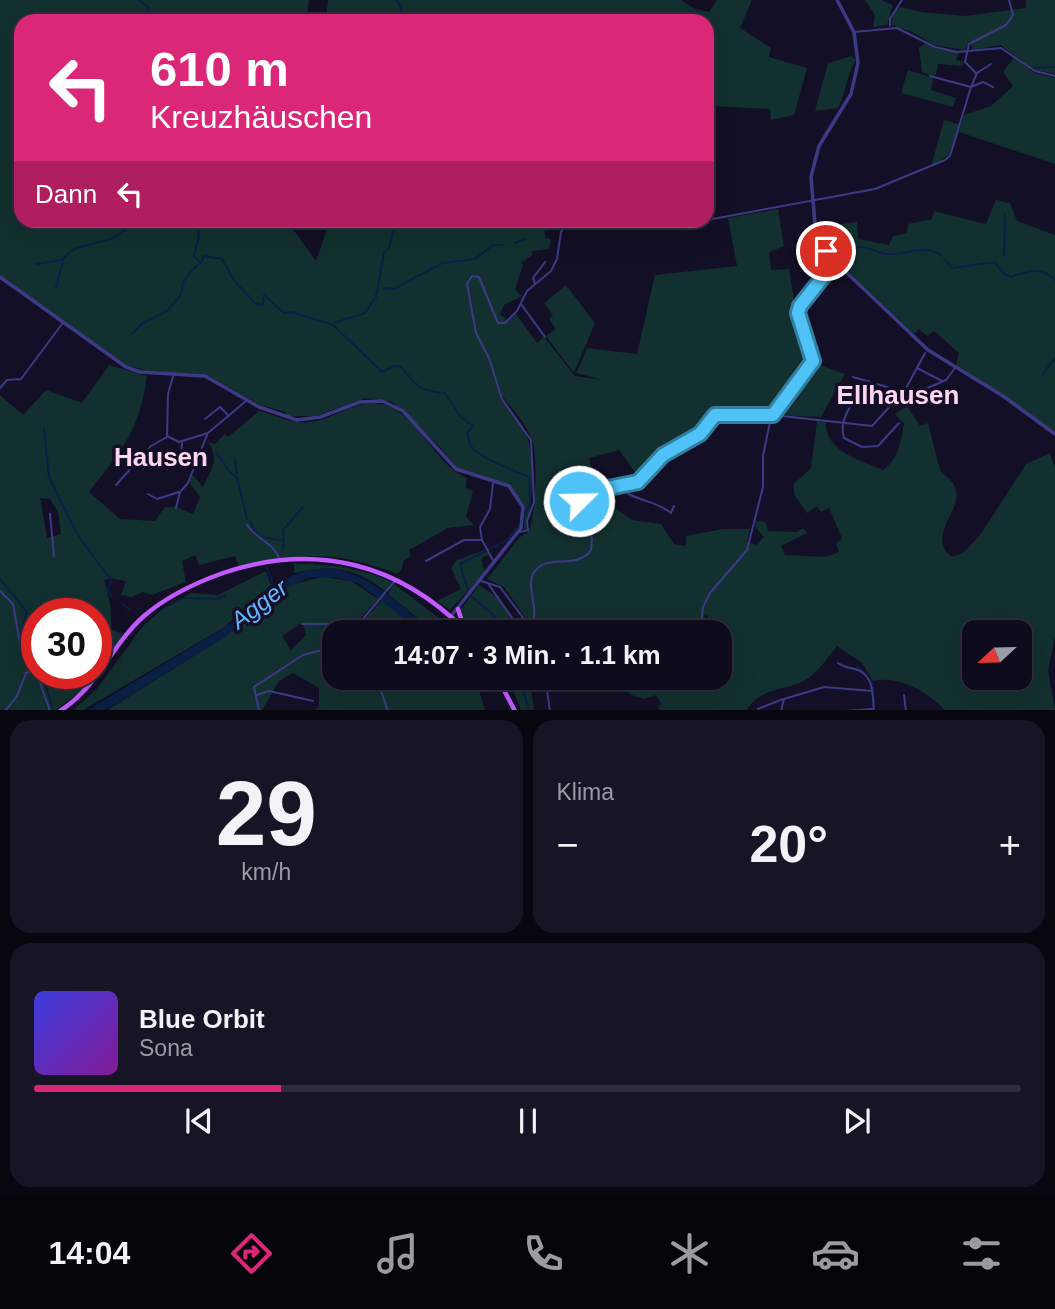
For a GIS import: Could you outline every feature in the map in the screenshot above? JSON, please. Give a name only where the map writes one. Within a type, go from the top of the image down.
[{"type":"main road","points":[[60,710],[90,685],[132,627],[157,605],[215,576],[280,561],[341,562],[394,578],[430,598],[455,620]]},
{"type":"main road","points":[[458,608],[462,620]]},
{"type":"main road","points":[[504,690],[515,710]]},
{"type":"street","points":[[837,0],[854,32],[858,54],[854,87],[819,146],[811,177],[819,236],[834,263],[928,350],[1055,434]]},
{"type":"street","points":[[890,27],[890,19],[902,0]]},
{"type":"street","points":[[977,73],[966,65],[970,43],[1010,21],[1013,15],[1009,0]]},
{"type":"street","points":[[854,32],[890,27],[913,33],[935,47],[968,52],[1001,48],[1032,70],[1055,76]]},
{"type":"street","points":[[714,219],[888,186],[945,160],[950,156],[977,73],[991,64]]},
{"type":"street","points":[[930,76],[971,87],[983,82],[993,87]]},
{"type":"street","points":[[519,531],[528,530],[527,521],[534,502],[531,440],[502,399],[489,358],[480,346],[470,306],[469,279],[479,277],[499,323],[505,323],[521,304],[526,293],[544,280],[554,266],[561,232],[564,228]]},
{"type":"street","points":[[596,228],[616,228]]},
{"type":"street","points":[[536,285],[533,278],[545,262]]},
{"type":"street","points":[[701,620],[703,607],[710,593],[747,550],[763,487],[763,456],[772,416],[813,361],[800,324],[800,306],[834,263]]},
{"type":"street","points":[[0,277],[126,367],[140,372],[205,376],[274,414],[306,420],[360,402],[382,401],[403,411],[437,445],[452,466],[468,476],[493,480],[516,494],[523,519],[519,531],[451,616]]},
{"type":"street","points":[[521,304],[545,337]]},
{"type":"street","points":[[0,388],[7,380],[21,379],[63,323]]},
{"type":"street","points":[[904,392],[925,353]]},
{"type":"street","points":[[481,581],[500,587],[524,619],[532,623],[535,616],[532,578],[536,569],[543,565],[580,560],[592,547],[592,538],[579,505],[580,497],[588,492],[638,482],[663,455],[700,434],[715,415],[772,416],[872,426],[888,407],[906,396],[919,394],[943,381],[955,367]]},
{"type":"street","points":[[917,368],[943,381]]},
{"type":"street","points":[[167,436],[168,394],[174,372]]},
{"type":"street","points":[[853,377],[904,392],[906,396]]},
{"type":"street","points":[[869,382],[843,423],[844,438],[862,447],[878,446],[899,423]]},
{"type":"street","points":[[167,436],[175,442],[181,442],[206,434],[247,400]]},
{"type":"street","points":[[205,419],[218,406],[229,417]]},
{"type":"street","points":[[176,509],[180,492],[188,483],[197,456],[207,440],[206,434]]},
{"type":"street","points":[[116,485],[151,446],[167,436]]},
{"type":"street","points":[[167,469],[181,453],[181,442]]},
{"type":"street","points":[[493,480],[490,509],[480,527],[482,540],[495,562]]},
{"type":"street","points":[[617,487],[631,498],[644,500],[671,513],[674,506]]},
{"type":"street","points":[[148,495],[156,499],[180,492]]},
{"type":"street","points":[[50,514],[54,556]]},
{"type":"street","points":[[247,525],[258,539],[274,547],[280,561]]},
{"type":"street","points":[[426,561],[470,538],[482,540]]},
{"type":"street","points":[[361,620],[391,586],[394,578]]},
{"type":"street","points":[[489,584],[514,620]]},
{"type":"street","points":[[0,591],[13,604],[21,649]]},
{"type":"street","points":[[302,624],[322,624]]},
{"type":"street","points":[[259,710],[254,687],[303,655],[322,651]]},
{"type":"street","points":[[838,663],[847,669],[854,669],[870,681],[872,691],[874,709],[845,710]]},
{"type":"street","points":[[854,669],[856,664]]},
{"type":"street","points":[[5,710],[17,696],[21,686]]},
{"type":"street","points":[[758,709],[824,687],[872,691]]},
{"type":"street","points":[[43,689],[50,710]]},
{"type":"street","points":[[381,690],[388,710]]},
{"type":"street","points":[[547,690],[550,710]]},
{"type":"street","points":[[256,695],[269,691],[313,701]]},
{"type":"street","points":[[904,695],[906,710]]},
{"type":"street","points":[[781,710],[784,699]]},
{"type":"green space","points":[[0,0],[309,0],[307,14],[14,14],[14,228],[292,228],[316,261],[328,228],[544,228],[545,238],[551,239],[549,249],[532,251],[532,255],[521,263],[523,265],[515,289],[522,296],[504,305],[500,314],[508,321],[498,324],[506,324],[516,314],[537,343],[544,337],[575,376],[604,380],[576,373],[587,348],[637,354],[655,275],[737,266],[728,218],[778,209],[784,246],[769,252],[771,270],[789,269],[798,323],[810,364],[772,413],[760,416],[721,413],[712,415],[698,434],[658,457],[639,478],[619,450],[589,458],[597,491],[609,504],[632,520],[661,524],[674,544],[686,546],[686,536],[723,529],[750,529],[747,542],[756,545],[764,537],[755,527],[756,521],[766,522],[768,531],[797,532],[803,528],[807,533],[781,546],[785,555],[826,557],[839,552],[836,544],[842,538],[829,508],[821,512],[817,506],[807,513],[794,494],[794,484],[811,468],[817,421],[826,422],[831,441],[838,448],[883,470],[896,455],[904,424],[895,414],[907,406],[920,426],[928,423],[940,470],[955,487],[956,499],[942,541],[952,557],[963,553],[981,534],[1026,464],[1050,453],[1055,469],[1055,636],[1048,670],[1055,710],[945,710],[912,686],[893,680],[873,681],[862,663],[837,646],[810,677],[760,696],[747,710],[659,710],[658,706],[662,704],[656,695],[644,699],[629,694],[627,690],[732,690],[732,620],[711,620],[705,614],[704,620],[527,620],[504,587],[487,579],[520,537],[529,531],[534,501],[536,474],[531,436],[502,396],[500,398],[526,434],[531,455],[531,499],[524,532],[525,507],[511,486],[459,470],[438,445],[392,402],[366,398],[315,416],[285,416],[286,412],[260,405],[205,374],[147,371],[122,364],[0,276]]},
{"type":"green space","points":[[328,0],[681,0],[695,9],[709,12],[717,0],[752,0],[740,28],[771,48],[769,57],[807,68],[794,115],[771,120],[770,109],[714,106],[714,14],[327,14]]},
{"type":"green space","points":[[865,0],[881,0],[893,5],[887,25],[873,27],[875,15]]},
{"type":"green space","points":[[1026,0],[1055,0],[1055,74],[1035,70],[1000,45],[973,50],[970,41],[964,50],[935,45],[910,31],[891,25],[894,13],[900,7],[965,16],[1026,8]]},
{"type":"green space","points":[[926,43],[937,49],[959,52],[956,60],[964,62],[962,66],[938,64],[936,75],[922,72],[919,48]]},
{"type":"green space","points":[[852,56],[856,60],[838,108],[815,111],[828,63]]},
{"type":"green space","points":[[1014,57],[1035,73],[1055,78],[1055,164],[959,132],[964,115],[991,106],[1013,86],[1003,72]]},
{"type":"green space","points":[[908,70],[933,78],[931,90],[956,98],[953,107],[901,93]]},
{"type":"green space","points":[[944,120],[959,124],[949,155],[931,166]]},
{"type":"green space","points":[[996,200],[1010,203],[1017,221],[1055,235],[1055,432],[956,365],[959,353],[934,331],[927,336],[919,329],[914,334],[830,254],[823,240],[834,235],[834,225],[857,222],[858,239],[889,245],[893,236],[907,233],[908,224],[932,219],[934,211],[986,224]]},
{"type":"green space","points":[[566,285],[595,323],[574,373],[546,336],[556,329],[549,319],[553,315],[544,303]]},
{"type":"green space","points":[[814,363],[845,374],[821,417],[777,415]]},
{"type":"green space","points":[[109,365],[147,376],[140,411],[128,438],[89,492],[120,519],[155,521],[165,507],[175,507],[193,514],[200,497],[189,482],[193,475],[203,487],[209,475],[214,459],[208,442],[215,444],[225,434],[228,437],[259,411],[303,423],[320,420],[358,405],[378,403],[400,412],[445,463],[467,478],[466,488],[473,491],[466,517],[474,525],[448,528],[409,550],[411,556],[403,561],[402,570],[396,574],[342,558],[291,557],[239,566],[235,556],[199,565],[195,555],[182,561],[186,582],[152,595],[143,592],[131,597],[121,595],[126,581],[110,578],[104,580],[108,598],[21,598],[21,689],[83,689],[56,710],[0,710],[0,395],[23,415],[46,390],[82,403]],"holes":[[[40,498],[50,499],[58,512],[61,534],[47,538]]]},
{"type":"green space","points":[[487,549],[489,554],[481,559],[485,572],[450,610],[437,601],[461,589],[451,568],[457,560]]},
{"type":"green space","points":[[294,564],[344,567],[392,582],[385,591],[364,577],[342,570],[319,569],[294,573]]},
{"type":"green space","points":[[266,571],[271,586],[223,628],[83,710],[73,710],[97,689],[112,689],[112,668],[143,626],[163,609],[191,593],[218,595]]},
{"type":"green space","points":[[322,577],[351,581],[378,599],[359,620],[322,620],[322,623],[300,624],[282,636],[291,650],[306,635],[303,625],[322,625],[322,690],[479,690],[485,710],[315,710],[319,706],[319,688],[293,673],[279,681],[262,710],[108,710],[226,636],[286,586]]},
{"type":"green space","points":[[394,584],[441,620],[420,620],[388,594]]},
{"type":"green space","points":[[479,585],[500,599],[513,620],[463,620],[459,612]]},
{"type":"green space","points":[[382,600],[406,620],[364,620]]},
{"type":"green space","points":[[112,629],[123,634],[112,651]]},
{"type":"green space","points":[[511,690],[531,690],[534,710],[521,710]]},
{"type":"water","name":"Agger","points":[[333,568],[349,573],[387,594],[419,620],[406,620],[360,584],[339,578],[309,577],[272,595],[226,636],[119,702],[103,710],[88,710],[219,631],[270,589],[297,574],[313,569]]},
{"type":"waterway","points":[[139,0],[148,7],[148,14]]},
{"type":"waterway","points":[[397,0],[403,14]]},
{"type":"waterway","points":[[1034,68],[1055,67]]},
{"type":"waterway","points":[[1004,256],[1005,215]]},
{"type":"waterway","points":[[37,264],[61,260],[74,249],[113,238],[128,228]]},
{"type":"waterway","points":[[198,228],[194,256],[201,263],[204,256],[222,259],[235,282],[256,304],[263,305],[264,295],[284,313],[292,312],[333,325],[382,372],[394,366],[401,367],[419,386],[429,391],[445,393],[461,417],[473,426],[467,433],[473,449],[490,460],[529,477],[530,502],[523,520]]},
{"type":"waterway","points":[[334,323],[365,313],[376,297],[384,253],[389,248],[394,228]]},
{"type":"waterway","points":[[515,243],[526,239]]},
{"type":"waterway","points":[[383,288],[394,289],[442,263],[475,259],[493,245],[503,245]]},
{"type":"waterway","points":[[855,248],[864,247],[888,254],[927,250],[941,255]]},
{"type":"waterway","points":[[944,258],[952,268],[995,262],[1003,273],[1011,277],[1040,271],[1055,280]]},
{"type":"waterway","points":[[56,288],[63,260]]},
{"type":"waterway","points":[[193,270],[200,263]]},
{"type":"waterway","points":[[132,334],[143,323],[167,311],[180,296],[184,280],[192,271]]},
{"type":"waterway","points":[[1042,375],[1055,358]]},
{"type":"waterway","points":[[44,429],[49,477],[76,532],[93,556]]},
{"type":"waterway","points":[[216,453],[230,473],[237,477],[247,519]]},
{"type":"waterway","points":[[235,460],[237,474]]},
{"type":"waterway","points":[[284,540],[283,530],[303,507]]},
{"type":"waterway","points":[[250,521],[260,535],[284,541],[283,548]]},
{"type":"waterway","points":[[468,591],[460,564],[506,541],[520,524]]},
{"type":"waterway","points":[[95,559],[112,581],[108,588],[111,597]]},
{"type":"waterway","name":"Agger","points":[[267,568],[273,583]]},
{"type":"waterway","points":[[0,579],[21,605]]},
{"type":"waterway","points":[[163,609],[182,598],[218,599],[226,595]]},
{"type":"waterway","points":[[471,596],[497,620]]},
{"type":"waterway","points":[[122,604],[129,609]]},
{"type":"waterway","points":[[857,666],[873,684]]},
{"type":"waterway","points":[[873,687],[874,695]]},
{"type":"waterway","points":[[47,689],[53,709]]},
{"type":"waterway","points":[[523,690],[529,710]]},
{"type":"waterway","points":[[874,698],[874,707]]},
{"type":"district","name":"Ellhausen","points":[[898,395]]},
{"type":"district","name":"Hausen","points":[[161,457]]},
{"type":"route","points":[[579,501],[584,493],[638,482],[658,458],[700,434],[715,415],[773,415],[813,361],[798,313],[800,306],[834,263],[826,251]]}]
